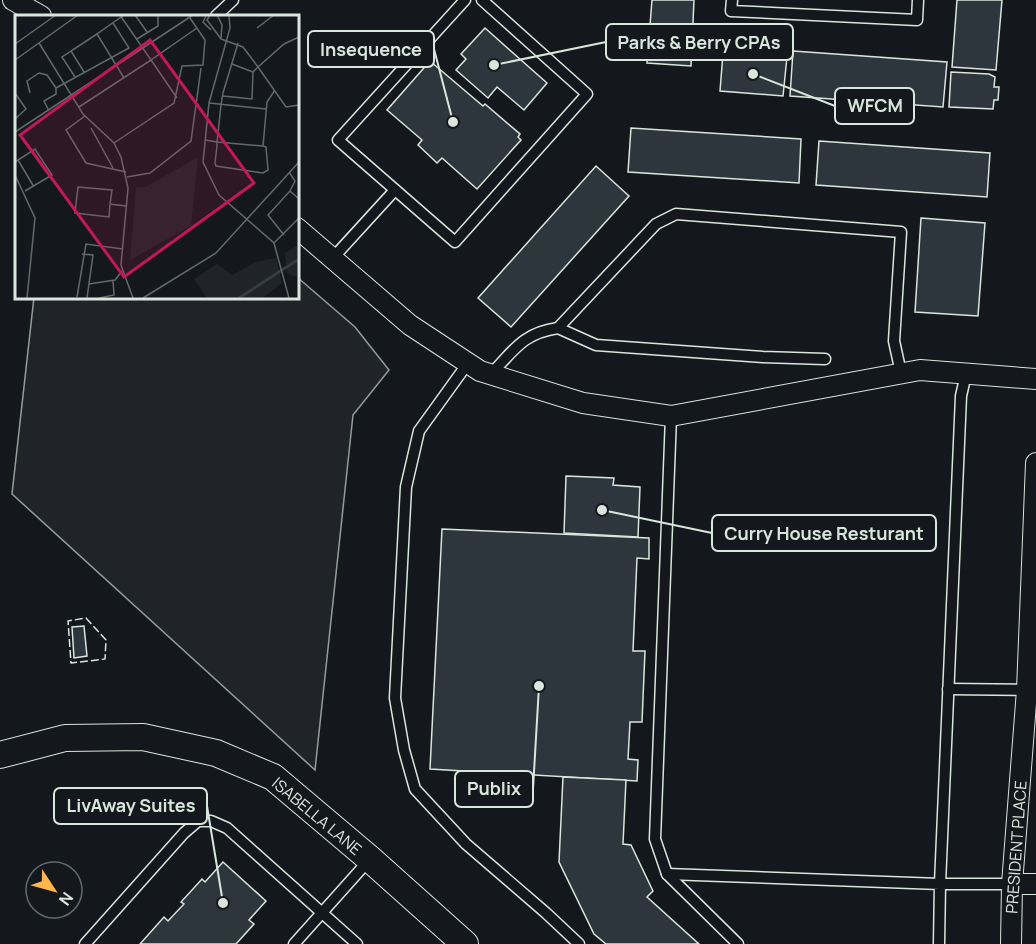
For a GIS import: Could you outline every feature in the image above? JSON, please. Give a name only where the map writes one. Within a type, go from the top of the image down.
[{"type":"street","points":[[13,0],[35,10]]},
{"type":"street","points":[[298,229],[410,325],[480,371],[583,403],[671,416],[920,370],[1036,379]]},
{"type":"street","name":"PRESIDENT PLACE","points":[[1011,944],[1012,884],[1032,691],[1036,463]]},
{"type":"street","name":"ISABELLA LANE","points":[[0,755],[64,738],[143,737],[216,753],[273,777],[465,944]]},
{"type":"street","points":[[1012,884],[1036,884]]},
{"type":"lane","points":[[217,15],[233,0]]},
{"type":"lane","points":[[465,0],[338,140],[455,242],[587,94],[482,0]]},
{"type":"lane","points":[[732,0],[731,11],[917,20],[918,0]]},
{"type":"lane","points":[[332,259],[395,190]]},
{"type":"lane","points":[[558,328],[656,224],[676,214],[901,232],[894,341],[901,373]]},
{"type":"lane","points":[[491,374],[525,339],[541,330],[558,328],[596,345],[763,357],[825,358]]},
{"type":"lane","points":[[468,363],[419,431],[406,487],[394,698],[404,750],[415,789],[466,844],[579,944]]},
{"type":"lane","points":[[939,944],[961,396],[966,374]]},
{"type":"lane","points":[[671,416],[655,838],[667,874],[738,944]]},
{"type":"lane","points":[[948,689],[1032,691]]},
{"type":"lane","points":[[85,944],[184,832],[198,820],[211,821],[227,828],[357,944]]},
{"type":"lane","points":[[294,944],[370,859]]},
{"type":"lane","points":[[667,874],[940,884],[1012,884]]},
{"type":"shaded area","points":[[298,278],[355,327],[389,370],[353,415],[315,770],[12,494],[34,298],[298,298]]},
{"type":"building","points":[[652,0],[694,0],[691,66],[647,63]]},
{"type":"building","points":[[957,0],[1002,0],[996,70],[952,67]]},
{"type":"building","points":[[485,28],[547,83],[524,110],[497,87],[488,98],[456,70],[466,59],[461,54]]},
{"type":"building","points":[[746,48],[765,50],[764,55],[787,57],[783,96],[720,91],[723,53],[745,55]]},
{"type":"building","points":[[793,51],[947,62],[943,107],[790,96]]},
{"type":"building","points":[[430,61],[520,134],[518,137],[521,140],[477,189],[442,158],[437,163],[418,145],[422,140],[387,110]]},
{"type":"building","points":[[951,72],[989,74],[995,77],[994,87],[999,87],[998,100],[994,100],[993,109],[949,107]]},
{"type":"building","points":[[631,128],[801,139],[799,183],[628,172]]},
{"type":"building","points":[[819,141],[990,153],[987,197],[816,185]]},
{"type":"building","points":[[596,166],[629,196],[511,327],[478,298]]},
{"type":"building","points":[[921,218],[985,223],[978,316],[915,312]]},
{"type":"building","points":[[566,476],[614,478],[613,485],[640,487],[638,537],[564,533]]},
{"type":"building","points":[[442,529],[649,538],[649,559],[637,558],[633,651],[645,651],[642,722],[630,722],[628,759],[638,760],[637,781],[430,769]]},
{"type":"building","points":[[84,626],[87,656],[74,658],[72,627]]},
{"type":"building","points":[[563,777],[626,780],[623,844],[631,845],[653,891],[647,897],[699,944],[606,944],[594,934],[559,862]]},
{"type":"building","points":[[223,862],[266,901],[249,920],[254,924],[236,944],[140,944],[164,917],[168,921],[184,904],[181,902],[202,879],[205,882]]},
{"type":"fence","points":[[86,618],[106,640],[105,659],[71,663],[68,621],[86,618]]},
{"type":"place","name":"Parks & Berry CPAs","points":[[494,65]]},
{"type":"place","name":"WFCM","points":[[753,74]]},
{"type":"place","name":"Insequence","points":[[453,122]]},
{"type":"place","name":"Curry House Resturant","points":[[602,510]]},
{"type":"place","name":"Publix","points":[[539,686]]},
{"type":"place","name":"LivAway Suites","points":[[223,903]]}]
